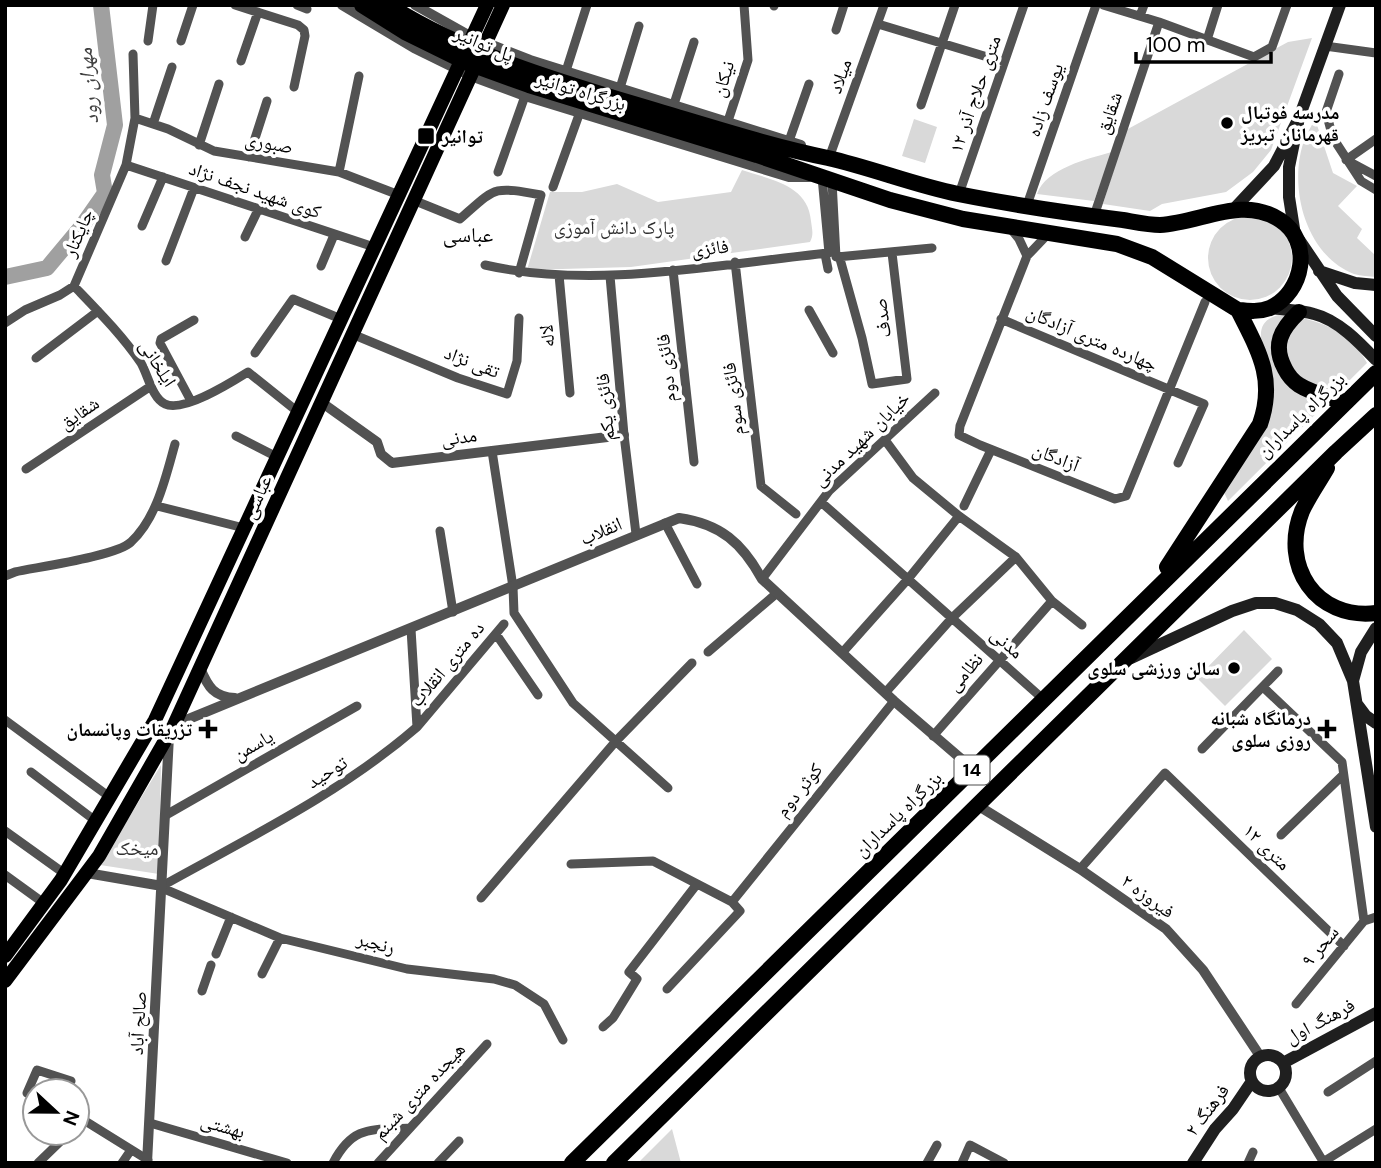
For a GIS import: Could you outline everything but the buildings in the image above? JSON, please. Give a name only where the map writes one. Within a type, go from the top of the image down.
[{"type":"highway","name":"پل توانیر","points":[[362,5],[405,32],[468,63],[529,85],[759,148]]},
{"type":"highway","name":"پل توانیر","points":[[388,5],[411,20],[473,51],[534,74],[759,148]]},
{"type":"highway","name":"بزرگراه توانیر","points":[[759,148],[829,158],[959,194],[1124,221],[1161,225],[1251,208],[1268,212],[1284,222],[1297,237]]},
{"type":"highway","name":"بزرگراه توانیر","points":[[759,148],[827,179],[890,200],[963,219],[1117,244],[1152,257],[1238,310]]},
{"type":"highway","points":[[1117,244],[1114,233],[1119,223],[1124,221]]},
{"type":"highway","points":[[1238,310],[1270,308],[1286,296],[1298,279],[1302,261],[1297,237]]},
{"type":"highway","points":[[1152,592],[1260,424],[1267,404],[1266,382],[1259,351],[1238,310]]},
{"type":"highway","points":[[1299,312],[1286,324],[1278,343],[1279,356],[1284,367],[1297,384],[1312,392],[1345,402]]},
{"type":"highway","name":"بزرگراه پاسداران","points":[[572,1163],[1345,402],[1374,369]]},
{"type":"highway","name":"14","points":[[614,1163],[1121,662],[1376,415]]},
{"type":"highway","points":[[1336,452],[1302,512],[1297,538],[1298,563],[1306,585],[1320,600],[1340,610],[1376,613]]},
{"type":"main road","name":"عباسى","points":[[464,73],[472,37],[486,5]]},
{"type":"main road","name":"عباسى","points":[[5,981],[88,873],[172,730],[350,339],[406,198],[464,73],[486,43],[503,5]]},
{"type":"main road","points":[[1232,211],[1274,166],[1299,118],[1340,5]]},
{"type":"main road","points":[[1299,118],[1289,167],[1289,197],[1297,237],[1337,296],[1376,336]]},
{"type":"main road","name":"عباسى","points":[[10,950],[65,873],[155,719],[374,247],[406,198]]},
{"type":"main road","points":[[1320,271],[1355,283],[1376,285]]},
{"type":"main road","points":[[1270,308],[1314,314],[1331,321],[1363,345],[1374,369]]},
{"type":"main road","points":[[332,337],[350,339]]},
{"type":"main road","points":[[1121,662],[1231,611],[1256,603],[1275,603],[1297,610],[1319,624],[1337,643],[1353,681],[1376,827]]},
{"type":"main road","points":[[1353,681],[1361,652],[1376,628]]},
{"type":"main road","points":[[1357,704],[1376,723]]},
{"type":"main road","points":[[10,950],[26,955]]},
{"type":"main road","name":"فرهنگ اول","points":[[1283,1063],[1376,1013]]},
{"type":"main road","points":[[1260,1056],[1275,1056],[1283,1063],[1285,1079],[1279,1087],[1261,1090],[1252,1081],[1251,1065],[1260,1056]]},
{"type":"main road","name":"فرهنگ ۲","points":[[1193,1163],[1252,1081]]},
{"type":"street","points":[[148,41],[153,5]]},
{"type":"street","points":[[181,41],[193,5]]},
{"type":"street","points":[[235,5],[262,10],[304,30],[294,87]]},
{"type":"street","points":[[296,5],[307,9]]},
{"type":"street","name":"بزرگراه توانیر","points":[[342,5],[414,48],[464,73],[521,94],[789,177],[827,179]]},
{"type":"street","name":"بزرگراه توانیر","points":[[415,5],[472,37],[530,60],[728,121],[813,149],[829,158]]},
{"type":"street","points":[[566,71],[587,5]]},
{"type":"street","name":"نیکان","points":[[728,121],[748,60],[744,5]]},
{"type":"street","points":[[836,30],[844,5]]},
{"type":"street","name":"میلاد","points":[[829,158],[884,5]]},
{"type":"street","points":[[921,104],[955,5]]},
{"type":"street","name":"۱۲ متری حلاج آذر","points":[[959,194],[1024,5]]},
{"type":"street","name":"یوسف زاده","points":[[1027,205],[1096,5]]},
{"type":"street","points":[[1103,5],[1159,22],[1254,57],[1272,47],[1287,5]]},
{"type":"street","points":[[1140,16],[1144,5]]},
{"type":"street","points":[[1207,40],[1218,5]]},
{"type":"street","points":[[241,61],[262,10]]},
{"type":"street","points":[[414,48],[429,36],[431,15]]},
{"type":"street","name":"شقایق","points":[[1094,216],[1159,22]]},
{"type":"street","points":[[878,24],[1004,62]]},
{"type":"street","points":[[620,88],[639,26]]},
{"type":"street","points":[[674,104],[694,42]]},
{"type":"street","points":[[1325,46],[1376,53]]},
{"type":"street","name":"چایکنار","points":[[5,323],[74,286],[126,165],[135,118],[133,54]]},
{"type":"street","points":[[498,172],[521,94],[514,83],[516,73],[530,60]]},
{"type":"street","points":[[153,124],[172,67]]},
{"type":"street","points":[[1339,74],[1326,112],[1333,138],[1361,180],[1376,190]]},
{"type":"street","points":[[339,172],[359,76]]},
{"type":"street","points":[[199,145],[219,84]]},
{"type":"street","points":[[789,141],[809,84]]},
{"type":"street","points":[[249,157],[267,101]]},
{"type":"street","points":[[553,187],[580,112]]},
{"type":"street","name":"صبوری","points":[[135,118],[214,151],[339,172],[460,219],[491,192],[507,188],[541,195],[519,273]]},
{"type":"street","points":[[1346,160],[1376,139]]},
{"type":"street","points":[[1346,160],[1376,176]]},
{"type":"street","name":"کوی شهید نجف نژاد","points":[[126,165],[374,247]]},
{"type":"street","points":[[142,226],[163,177]]},
{"type":"street","points":[[827,179],[832,256],[828,269]]},
{"type":"street","points":[[166,261],[194,188]]},
{"type":"street","points":[[246,237],[258,210]]},
{"type":"street","points":[[1007,226],[1019,239],[1027,256]]},
{"type":"street","name":"آزادگان","points":[[1049,233],[1027,256],[960,426],[959,435],[990,450],[1115,499],[1126,496],[1205,302]]},
{"type":"street","points":[[321,266],[334,235]]},
{"type":"street","name":"فائزی","points":[[485,265],[519,273],[610,276],[734,262],[892,253],[932,248]]},
{"type":"street","name":"صدف","points":[[832,256],[862,338],[872,384],[907,379],[892,253]]},
{"type":"street","name":"فائزی سوم","points":[[734,262],[761,486],[796,514]]},
{"type":"street","name":"فائزی دوم","points":[[673,270],[694,462]]},
{"type":"street","name":"لاله","points":[[559,275],[570,393]]},
{"type":"street","name":"فائزی یکم","points":[[610,276],[636,534]]},
{"type":"street","name":"ایلخانی","points":[[74,286],[142,365],[151,386],[166,405],[191,401],[222,388],[248,372],[298,412]]},
{"type":"street","points":[[255,353],[293,299],[341,319]]},
{"type":"street","points":[[809,310],[833,353]]},
{"type":"street","points":[[36,358],[98,311]]},
{"type":"street","name":"تقی نژاد","points":[[350,339],[507,394],[517,361],[519,318]]},
{"type":"street","points":[[191,401],[160,343],[162,339],[194,320]]},
{"type":"street","name":"چهارده متری آزادگان","points":[[1001,320],[1204,404],[1178,463]]},
{"type":"street","name":"شقایق","points":[[26,469],[151,386]]},
{"type":"street","name":"خیابان شهید مدنی","points":[[762,579],[829,491],[935,393]]},
{"type":"street","name":"مدنی","points":[[321,402],[377,442],[381,454],[392,463],[624,435]]},
{"type":"street","points":[[236,436],[277,457]]},
{"type":"street","points":[[885,440],[913,478],[1016,557],[1052,601],[1082,625]]},
{"type":"street","points":[[5,576],[87,558],[130,544],[157,506],[176,444]]},
{"type":"street","points":[[964,506],[990,450]]},
{"type":"street","points":[[492,451],[513,587],[514,613],[573,703],[668,788]]},
{"type":"street","name":"مدنی","points":[[821,502],[1044,699]]},
{"type":"street","points":[[157,506],[244,528]]},
{"type":"street","points":[[842,653],[960,516]]},
{"type":"street","name":"انقلاب","points":[[172,730],[241,698],[679,518],[699,521],[720,532],[748,555],[762,579],[885,693],[973,769]]},
{"type":"street","points":[[665,523],[697,584]]},
{"type":"street","points":[[440,531],[453,612]]},
{"type":"street","points":[[885,693],[952,618],[1016,557]]},
{"type":"street","points":[[708,652],[777,593]]},
{"type":"street","name":"نظامی","points":[[933,736],[1052,601]]},
{"type":"street","name":"ده متری انقلاب","points":[[417,727],[504,624]]},
{"type":"street","points":[[411,629],[417,727]]},
{"type":"street","points":[[496,634],[538,695]]},
{"type":"street","points":[[481,898],[616,741],[692,663]]},
{"type":"street","points":[[200,668],[212,690],[222,697],[241,698]]},
{"type":"street","points":[[1202,749],[1278,671]]},
{"type":"street","points":[[1263,687],[1342,762],[1364,921]]},
{"type":"street","name":"کوثر دوم","points":[[732,902],[894,701]]},
{"type":"street","name":"یاسمن","points":[[166,815],[356,706]]},
{"type":"street","points":[[5,720],[111,798]]},
{"type":"street","name":"توحید","points":[[162,887],[334,790],[384,756],[417,727]]},
{"type":"street","name":"صالح آباد","points":[[148,1162],[172,730]]},
{"type":"street","points":[[32,772],[97,822]]},
{"type":"street","name":"۱۲ متری","points":[[1080,869],[1166,773],[1344,946]]},
{"type":"street","points":[[1281,835],[1343,775]]},
{"type":"street","name":"فیروزه ٢","points":[[977,805],[1080,869],[1166,929],[1203,970],[1260,1056]]},
{"type":"street","points":[[5,831],[65,873]]},
{"type":"street","points":[[571,864],[653,861],[732,902],[740,911],[667,989]]},
{"type":"street","points":[[88,873],[162,887]]},
{"type":"street","points":[[5,874],[45,904]]},
{"type":"street","points":[[603,1027],[613,1018],[637,979],[629,972],[697,884]]},
{"type":"street","name":"رنجبر","points":[[162,887],[280,939],[407,969],[494,979],[515,985],[544,1004],[564,1040]]},
{"type":"street","name":"سحر ۹","points":[[1296,1003],[1364,921],[1376,916]]},
{"type":"street","points":[[216,954],[231,917]]},
{"type":"street","points":[[262,974],[280,939]]},
{"type":"street","points":[[202,991],[211,965]]},
{"type":"street","name":"هیجده متری شبنم","points":[[378,1163],[487,1044]]},
{"type":"street","points":[[1328,1092],[1376,1061]]},
{"type":"street","points":[[34,1077],[37,1070],[59,1077]]},
{"type":"street","points":[[1279,1087],[1324,1162],[1376,1129]]},
{"type":"street","name":"بهشتی","points":[[150,1123],[287,1163]]},
{"type":"street","points":[[91,1125],[148,1162]]},
{"type":"street","points":[[333,1163],[342,1146],[363,1131],[410,1128]]},
{"type":"street","points":[[438,1163],[459,1141]]},
{"type":"street","points":[[927,1163],[937,1145]]},
{"type":"street","points":[[962,1163],[970,1145],[1004,1163]]},
{"type":"street","points":[[38,1163],[55,1147]]},
{"type":"street","points":[[122,1163],[131,1150]]},
{"type":"street","points":[[1248,1163],[1253,1152]]},
{"type":"green space","points":[[1312,38],[1271,150],[1253,172],[1226,192],[1162,204],[1150,211],[1103,204],[1126,130],[1288,42]]},
{"type":"green space","points":[[914,119],[937,127],[925,163],[902,156]]},
{"type":"green space","points":[[1315,119],[1333,173],[1357,186],[1338,206],[1362,229],[1357,238],[1376,256],[1376,277],[1354,274],[1337,265],[1312,235],[1304,216],[1298,176],[1300,157],[1306,136]]},
{"type":"green space","points":[[1112,152],[1094,201],[1037,194],[1049,177],[1058,171]]},
{"type":"green space","name":"پارک دانش آموزی","points":[[742,170],[787,186],[803,199],[811,221],[810,242],[631,267],[527,270],[550,192],[582,192],[617,184],[658,202],[731,192]]},
{"type":"green space","points":[[1250,216],[1273,223],[1285,235],[1292,258],[1285,281],[1273,293],[1250,300],[1227,293],[1215,281],[1208,258],[1215,235],[1227,223]]},
{"type":"green space","points":[[1283,314],[1320,323],[1342,334],[1360,351],[1367,363],[1228,501],[1222,488],[1260,430],[1262,327],[1267,320]]},
{"type":"green space","name":"سالن ورزشی سلوی","points":[[1244,630],[1272,659],[1225,706],[1197,678]]},
{"type":"green space","name":"میخک","points":[[161,765],[159,874],[100,865]]},
{"type":"green space","points":[[672,1129],[681,1163],[638,1163]]},
{"type":"waterway","name":"مهران رود","points":[[5,277],[47,268],[105,193],[102,175],[115,125],[101,5]]},
{"type":"place","name":"مدرسه فوتبال قهرمانان تبریز","points":[[1227,123]]},
{"type":"place","name":"توانیر","points":[[426,136]]},
{"type":"place","name":"سالن ورزشی سلوی","points":[[1234,668]]},
{"type":"place","name":"تزریقات وپانسمان","points":[[208,729]]},
{"type":"place","name":"درمانگاه شبانه روزی سلوی","points":[[1327,729]]},
{"type":"district","name":"عباسی","points":[[468,235]]}]
